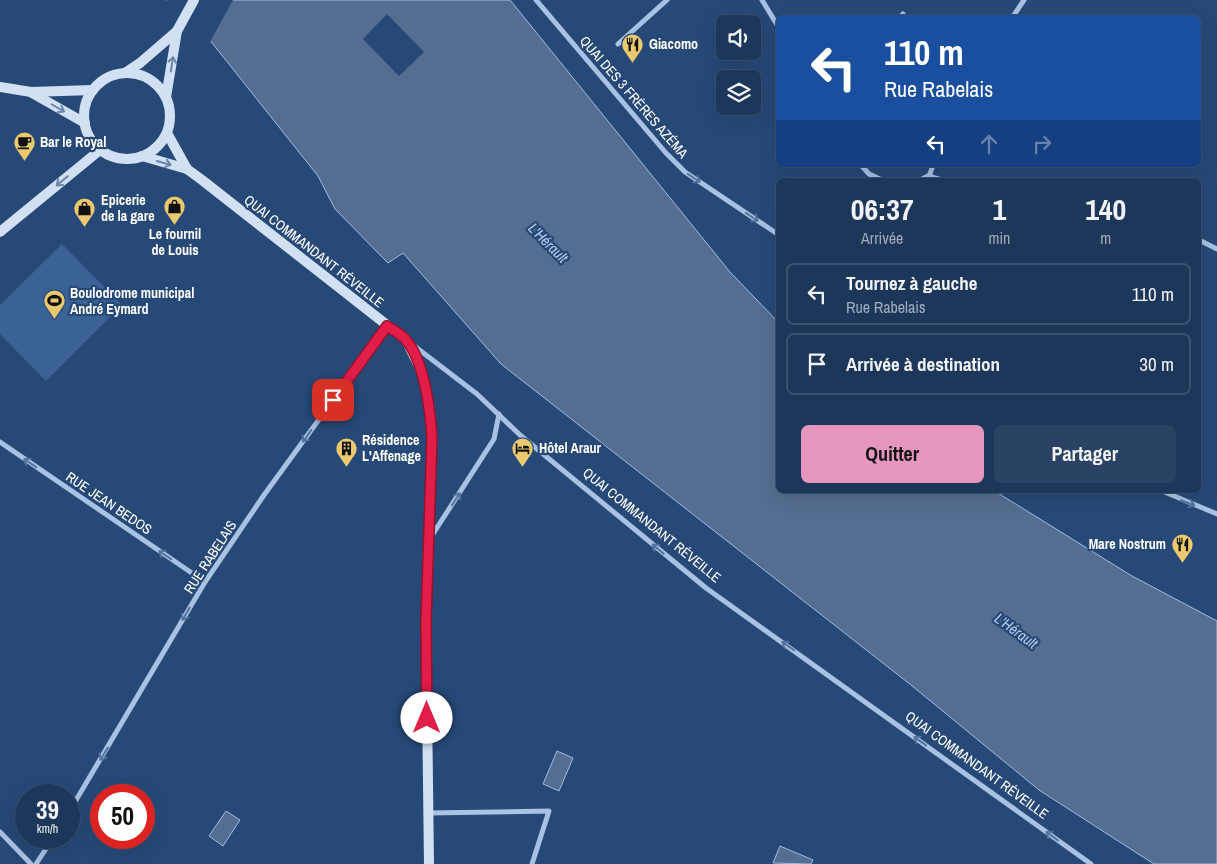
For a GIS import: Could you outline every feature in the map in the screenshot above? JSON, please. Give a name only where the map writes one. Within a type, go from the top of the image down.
[{"type":"main road","points":[[177,31],[140,63],[125,72],[102,81],[92,90],[87,100],[85,123],[87,133],[100,150],[113,157],[127,159],[142,156],[152,151],[166,133],[170,121],[166,97],[177,31],[194,0]]},
{"type":"main road","points":[[125,72],[149,79],[166,97]]},
{"type":"main road","points":[[0,87],[31,92],[92,90]]},
{"type":"main road","points":[[31,92],[85,123]]},
{"type":"main road","name":"QUAI COMMANDANT RÉVEILLE","points":[[166,133],[187,169],[406,340]]},
{"type":"main road","points":[[0,232],[100,150]]},
{"type":"main road","name":"QUAI COMMANDANT RÉVEILLE","points":[[142,156],[187,169]]},
{"type":"main road","points":[[406,340],[421,370],[430,409],[432,451],[426,622],[429,864]]},
{"type":"street","name":"QUAI DES 3 FRÈRES AZÉMA","points":[[536,0],[666,153],[685,172],[776,233]]},
{"type":"street","points":[[618,44],[667,0]]},
{"type":"street","points":[[762,0],[776,23]]},
{"type":"street","points":[[1014,15],[1024,0]]},
{"type":"street","points":[[863,167],[869,174],[878,178]]},
{"type":"street","points":[[1201,241],[1217,249]]},
{"type":"street","name":"RUE RABELAIS","points":[[80,793],[205,582],[264,495],[387,326]]},
{"type":"street","name":"QUAI COMMANDANT RÉVEILLE","points":[[406,340],[499,414],[520,435],[706,588],[1091,864]]},
{"type":"street","points":[[429,540],[494,439],[499,414]]},
{"type":"street","name":"RUE JEAN BEDOS","points":[[0,442],[205,582]]},
{"type":"street","points":[[1167,493],[1217,514]]},
{"type":"street","points":[[427,813],[550,811],[532,864]]},
{"type":"street","points":[[0,832],[31,864]]},
{"type":"street","points":[[36,864],[46,849]]},
{"type":"shaded area","name":"Boulodrome municipal André Eymard","points":[[62,244],[122,305],[46,381],[0,334],[0,305]]},
{"type":"water","name":"L'Hérault","points":[[166,0],[510,0],[730,272],[776,320],[776,493],[998,493],[1132,576],[1217,621],[1217,864],[1154,864],[1039,790],[911,685],[501,364],[403,253],[388,263],[335,209],[318,176],[209,39]]},
{"type":"water","points":[[557,751],[573,758],[559,791],[543,784]]},
{"type":"water","points":[[226,811],[240,820],[223,846],[209,836]]},
{"type":"water","points":[[780,846],[813,860],[811,864],[773,863]]},
{"type":"pier","points":[[167,0],[233,0],[209,44],[165,3]]},
{"type":"pier","points":[[387,14],[424,52],[399,76],[363,39]]},
{"type":"place","name":"Giacomo","points":[[633,63]]},
{"type":"place","name":"Bar le Royal","points":[[24,161]]},
{"type":"place","name":"Le fournil de Louis","points":[[175,225]]},
{"type":"place","name":"Epicerie de la gare","points":[[85,227]]},
{"type":"place","name":"Boulodrome municipal André Eymard","points":[[54,320]]},
{"type":"place","name":"Résidence L'Affenage","points":[[346,467]]},
{"type":"place","name":"Hôtel Araur","points":[[523,467]]},
{"type":"place","name":"Mare Nostrum","points":[[1182,563]]},
{"type":"route","points":[[333,400],[368,349],[387,326],[406,340],[421,370],[430,409],[432,437],[426,622],[427,718]]}]
